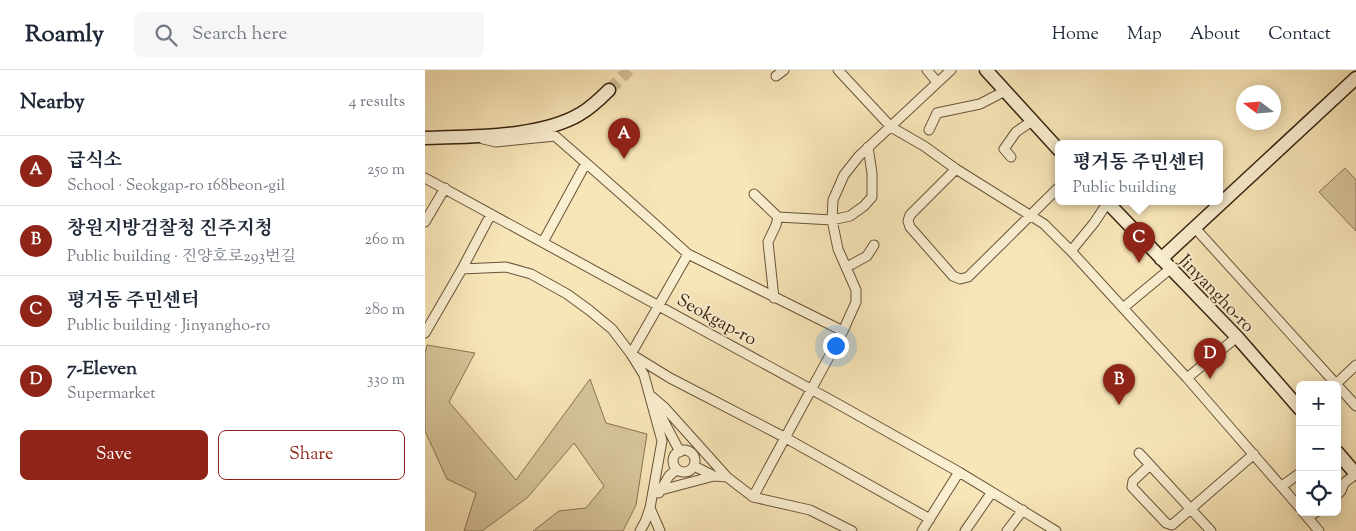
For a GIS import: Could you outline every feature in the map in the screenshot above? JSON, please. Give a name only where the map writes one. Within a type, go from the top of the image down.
[{"type":"street","points":[[838,70],[891,127],[924,146],[956,169],[1044,224],[1187,378],[1296,503]]},
{"type":"street","points":[[927,70],[937,82]]},
{"type":"street","points":[[753,497],[843,331],[856,302],[856,290],[838,249],[832,220],[833,200],[844,175],[868,147],[951,70]]},
{"type":"street","points":[[986,70],[1055,146]]},
{"type":"street","points":[[1223,202],[1356,78]]},
{"type":"street","points":[[425,138],[510,134],[552,126],[578,116],[592,107],[609,90]]},
{"type":"street","points":[[929,130],[937,113],[980,104],[1005,91]]},
{"type":"street","points":[[1011,157],[1004,148],[1016,132],[1032,121]]},
{"type":"street","points":[[466,136],[496,142],[555,136],[688,254],[843,331]]},
{"type":"street","points":[[754,194],[778,217],[832,220],[850,216],[864,206],[872,197],[872,173],[868,147]]},
{"type":"street","points":[[543,242],[586,163]]},
{"type":"street","points":[[956,169],[910,216],[908,221],[910,227],[953,276],[960,279],[968,277],[1055,191]]},
{"type":"street","name":"Seokgap-ro","points":[[425,178],[959,472],[1056,531]]},
{"type":"street","points":[[425,222],[445,188]]},
{"type":"street","name":"Jinyangho-ro","points":[[1071,251],[1094,223],[1105,205]]},
{"type":"street","name":"Jinyangho-ro","points":[[1110,205],[1237,337],[1296,404]]},
{"type":"street","points":[[1161,259],[1220,205]]},
{"type":"street","points":[[425,333],[491,214]]},
{"type":"street","points":[[774,298],[768,242],[778,217]]},
{"type":"street","points":[[1195,228],[1332,381]]},
{"type":"street","points":[[847,267],[867,256],[874,245]]},
{"type":"street","points":[[631,354],[688,254]]},
{"type":"street","points":[[462,269],[506,267],[531,274],[548,282],[589,310],[612,329],[631,354],[643,376],[662,441],[650,508],[640,531]]},
{"type":"street","points":[[1123,308],[1170,269]]},
{"type":"street","points":[[1187,378],[1237,337]]},
{"type":"street","points":[[631,354],[670,378],[784,437],[930,519]]},
{"type":"street","points":[[1340,381],[1356,365]]},
{"type":"street","points":[[1341,390],[1356,406]]},
{"type":"street","points":[[650,396],[680,452]]},
{"type":"street","points":[[650,396],[665,408],[727,478],[753,497],[811,510],[852,531]]},
{"type":"street","points":[[686,451],[692,454],[695,460],[693,466],[686,472],[677,469],[674,461],[675,455],[686,451]]},
{"type":"street","points":[[1139,453],[1211,531]]},
{"type":"street","points":[[1150,465],[1133,480],[1132,487],[1166,523],[1172,525],[1253,454]]},
{"type":"street","points":[[1341,457],[1356,474],[1344,483],[1341,491]]},
{"type":"street","points":[[693,466],[714,476],[727,478]]},
{"type":"street","points":[[650,508],[669,476],[677,469]]},
{"type":"street","points":[[922,531],[959,472]]},
{"type":"street","points":[[661,490],[714,476]]},
{"type":"street","points":[[1282,486],[1296,476]]},
{"type":"street","points":[[965,531],[991,492]]},
{"type":"street","points":[[650,508],[660,531]]},
{"type":"street","points":[[1007,531],[1023,510]]},
{"type":"street","points":[[1307,516],[1319,531]]},
{"type":"shaded area","points":[[1345,168],[1356,180],[1356,231],[1319,192]]},
{"type":"shaded area","points":[[427,345],[475,353],[449,402],[516,480],[590,379],[606,423],[647,434],[636,505],[623,531],[533,531],[559,511],[586,508],[604,486],[574,443],[527,498],[482,531],[464,531],[476,493],[447,479],[425,431],[425,353]]},
{"type":"tunnel","points":[[609,90],[629,70]]},
{"type":"place","name":"급식소","points":[[624,159]]},
{"type":"place","name":"평거동 주민센터","points":[[1139,263]]},
{"type":"place","name":"7-Eleven","points":[[1210,379]]},
{"type":"place","name":"창원지방검찰청 진주지청","points":[[1119,405]]}]
